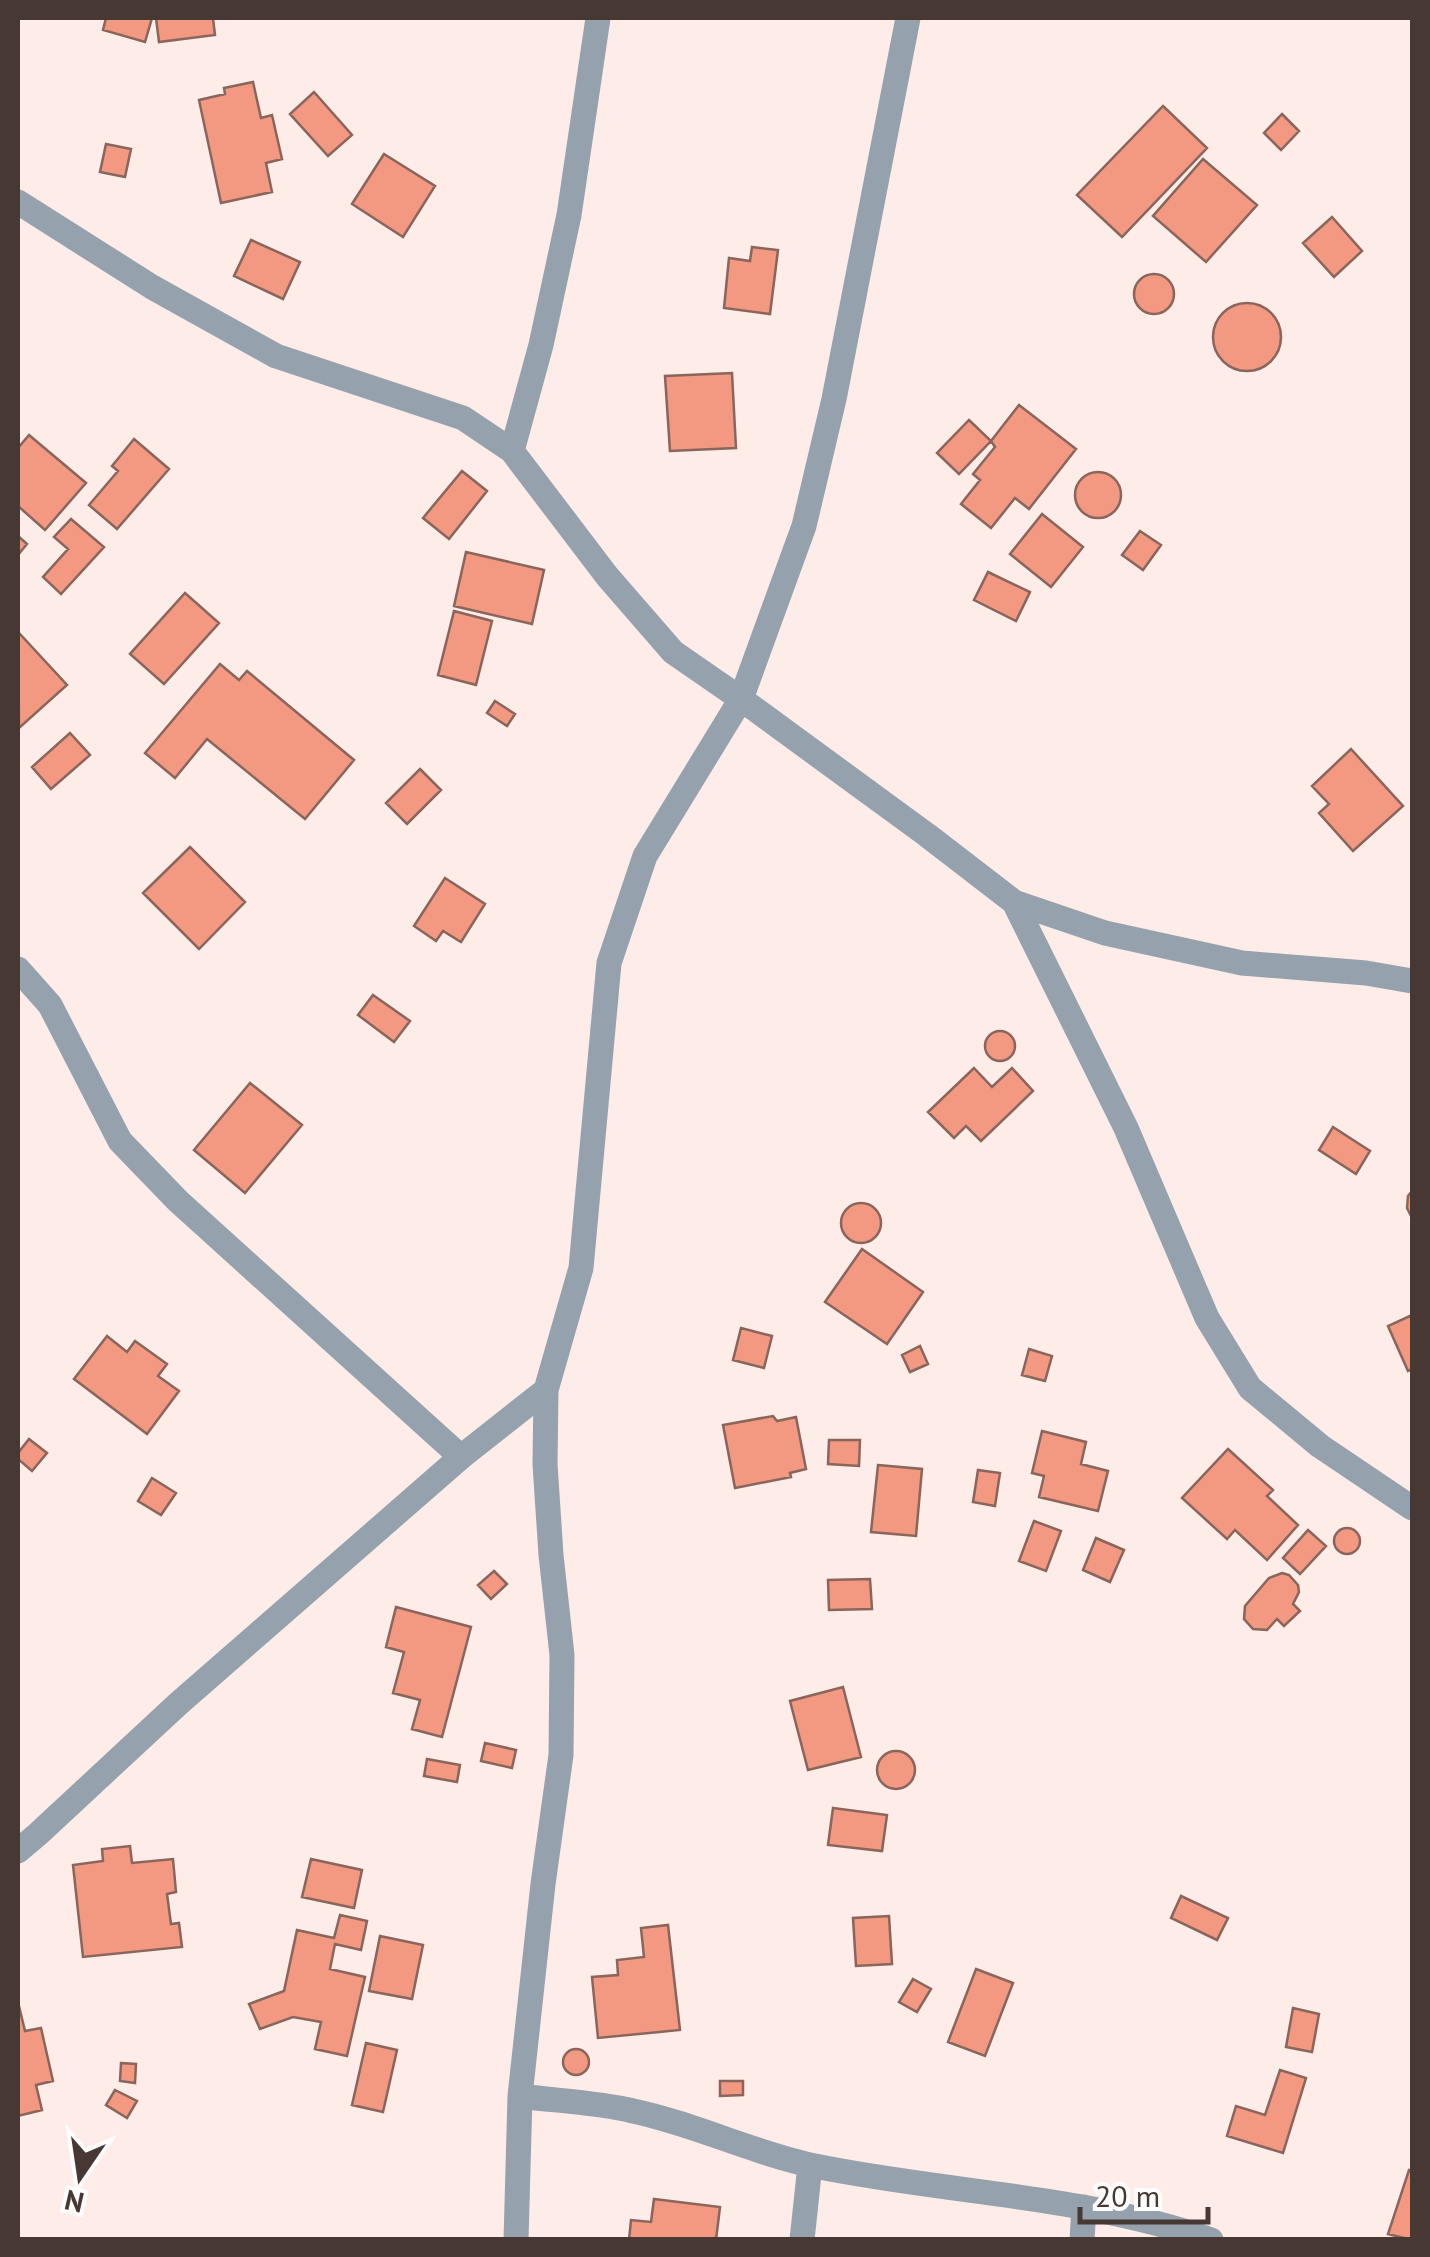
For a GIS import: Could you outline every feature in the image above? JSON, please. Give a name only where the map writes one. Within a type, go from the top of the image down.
[{"type":"street","points":[[512,451],[541,345],[569,215],[598,18]]},
{"type":"street","points":[[516,2240],[520,2096],[560,1755],[562,1655],[545,1464],[546,1390],[581,1268],[609,963],[645,856],[741,699],[804,526],[834,398],[908,18]]},
{"type":"street","points":[[18,202],[152,287],[276,356],[462,418],[512,451],[607,576],[672,652],[1014,902],[1105,934],[1242,963],[1366,973],[1412,981]]},
{"type":"street","points":[[1014,902],[1126,1128],[1207,1318],[1250,1388],[1320,1446],[1412,1508]]},
{"type":"street","points":[[18,969],[50,1005],[120,1141],[178,1201],[461,1456]]},
{"type":"street","points":[[18,1851],[178,1704],[461,1456],[546,1390]]},
{"type":"street","points":[[520,2096],[632,2110],[810,2165],[1084,2207],[1176,2227],[1211,2240]]},
{"type":"street","points":[[802,2240],[810,2165]]},
{"type":"street","points":[[1082,2240],[1084,2207]]},
{"type":"building","points":[[106,18],[152,18],[145,42],[103,30]]},
{"type":"building","points":[[156,18],[213,18],[215,35],[159,42]]},
{"type":"building","points":[[253,82],[261,118],[272,115],[282,159],[266,163],[272,192],[221,203],[199,100],[225,94],[224,88]]},
{"type":"building","points":[[314,92],[352,135],[328,156],[290,114]]},
{"type":"building","points":[[1163,106],[1207,148],[1122,237],[1077,195]]},
{"type":"building","points":[[1282,114],[1299,131],[1281,150],[1264,133]]},
{"type":"building","points":[[106,144],[131,149],[125,177],[100,172]]},
{"type":"building","points":[[384,154],[435,186],[403,237],[352,204]]},
{"type":"building","points":[[1203,159],[1257,205],[1206,262],[1153,216]]},
{"type":"building","points":[[1332,217],[1362,251],[1334,277],[1303,243]]},
{"type":"building","points":[[251,240],[300,262],[283,299],[234,276]]},
{"type":"building","points":[[752,247],[778,250],[770,314],[724,308],[729,258],[750,261]]},
{"type":"building","points":[[1154,274],[1168,280],[1174,294],[1168,308],[1154,314],[1140,308],[1134,294],[1140,280]]},
{"type":"building","points":[[1247,303],[1260,305],[1271,313],[1279,324],[1279,350],[1271,361],[1260,369],[1247,371],[1234,369],[1223,361],[1215,350],[1213,337],[1215,324],[1223,313],[1234,305]]},
{"type":"building","points":[[732,373],[736,448],[670,451],[665,376]]},
{"type":"building","points":[[1019,405],[1076,449],[1029,509],[1015,498],[991,528],[961,504],[980,480],[973,474],[995,447],[991,441]]},
{"type":"building","points":[[969,420],[991,441],[959,474],[937,453]]},
{"type":"building","points":[[29,435],[86,483],[45,530],[18,506],[18,448]]},
{"type":"building","points":[[134,439],[169,469],[117,529],[89,505],[118,471],[112,466]]},
{"type":"building","points":[[462,471],[487,491],[449,539],[423,518]]},
{"type":"building","points":[[1098,472],[1115,478],[1121,495],[1115,512],[1098,518],[1081,512],[1075,495],[1081,478]]},
{"type":"building","points":[[1042,514],[1083,547],[1051,587],[1010,554]]},
{"type":"building","points":[[71,519],[104,547],[61,594],[43,577],[68,549],[54,537]]},
{"type":"building","points":[[1140,531],[1161,545],[1143,570],[1122,555]]},
{"type":"building","points":[[18,536],[27,544],[18,555]]},
{"type":"building","points":[[466,552],[544,570],[532,624],[454,606]]},
{"type":"building","points":[[988,572],[1030,592],[1016,621],[974,600]]},
{"type":"building","points":[[185,593],[219,623],[164,684],[130,654]]},
{"type":"building","points":[[454,611],[492,621],[476,685],[438,675]]},
{"type":"building","points":[[18,636],[67,685],[19,728]]},
{"type":"building","points":[[220,664],[239,680],[247,671],[354,760],[305,819],[207,739],[175,778],[145,753]]},
{"type":"building","points":[[495,701],[515,714],[507,726],[487,713]]},
{"type":"building","points":[[70,733],[90,755],[51,789],[32,767]]},
{"type":"building","points":[[1351,749],[1403,806],[1353,851],[1319,813],[1329,804],[1312,786]]},
{"type":"building","points":[[420,769],[441,790],[407,824],[386,803]]},
{"type":"building","points":[[190,847],[245,902],[199,949],[143,893]]},
{"type":"building","points":[[445,878],[485,904],[461,942],[443,931],[436,941],[414,926]]},
{"type":"building","points":[[373,995],[410,1021],[394,1042],[358,1015]]},
{"type":"building","points":[[1000,1031],[1011,1035],[1015,1046],[1011,1057],[1000,1061],[989,1057],[985,1046],[989,1035]]},
{"type":"building","points":[[974,1068],[992,1087],[1012,1068],[1033,1091],[981,1141],[966,1126],[954,1138],[928,1112]]},
{"type":"building","points":[[250,1083],[302,1125],[245,1193],[194,1150]]},
{"type":"building","points":[[1333,1127],[1370,1151],[1356,1174],[1319,1150]]},
{"type":"building","points":[[1412,1191],[1412,1218],[1407,1208]]},
{"type":"building","points":[[861,1203],[875,1209],[881,1223],[875,1237],[861,1243],[847,1237],[841,1223],[847,1209]]},
{"type":"building","points":[[862,1249],[923,1292],[887,1344],[825,1302]]},
{"type":"building","points":[[1412,1315],[1412,1369],[1408,1371],[1388,1326]]},
{"type":"building","points":[[741,1328],[772,1336],[764,1368],[733,1360]]},
{"type":"building","points":[[107,1336],[127,1352],[135,1341],[167,1364],[158,1376],[179,1391],[147,1434],[74,1379]]},
{"type":"building","points":[[920,1346],[928,1364],[910,1372],[902,1355]]},
{"type":"building","points":[[1029,1349],[1052,1356],[1045,1381],[1022,1375]]},
{"type":"building","points":[[773,1416],[777,1421],[796,1417],[806,1469],[790,1473],[791,1477],[735,1488],[723,1425]]},
{"type":"building","points":[[1042,1431],[1086,1442],[1081,1464],[1108,1471],[1098,1511],[1039,1497],[1044,1476],[1032,1473]]},
{"type":"building","points":[[29,1439],[47,1453],[32,1471],[18,1459]]},
{"type":"building","points":[[829,1440],[860,1440],[859,1466],[828,1464]]},
{"type":"building","points":[[1228,1449],[1273,1490],[1267,1496],[1298,1525],[1267,1560],[1235,1530],[1227,1539],[1182,1498]]},
{"type":"building","points":[[878,1465],[922,1469],[916,1536],[871,1532]]},
{"type":"building","points":[[978,1470],[1000,1473],[995,1506],[973,1502]]},
{"type":"building","points":[[152,1478],[176,1493],[161,1515],[138,1501]]},
{"type":"building","points":[[1034,1521],[1061,1531],[1046,1571],[1019,1561]]},
{"type":"building","points":[[1347,1528],[1356,1532],[1360,1541],[1356,1550],[1347,1554],[1338,1550],[1334,1541],[1338,1532]]},
{"type":"building","points":[[1308,1530],[1326,1546],[1300,1574],[1283,1558]]},
{"type":"building","points":[[1096,1538],[1124,1550],[1110,1582],[1083,1570]]},
{"type":"building","points":[[494,1571],[507,1584],[491,1599],[478,1585]]},
{"type":"building","points":[[1282,1573],[1298,1585],[1293,1604],[1300,1611],[1284,1626],[1277,1619],[1267,1630],[1253,1629],[1244,1619],[1245,1606],[1269,1578]]},
{"type":"building","points":[[870,1579],[872,1609],[829,1610],[828,1580]]},
{"type":"building","points":[[396,1607],[471,1627],[442,1737],[412,1729],[420,1700],[393,1693],[404,1652],[386,1647]]},
{"type":"building","points":[[843,1687],[861,1757],[808,1770],[790,1701]]},
{"type":"building","points":[[485,1743],[516,1750],[512,1768],[481,1761]]},
{"type":"building","points":[[896,1751],[910,1756],[915,1770],[910,1784],[896,1789],[882,1784],[877,1770],[882,1756]]},
{"type":"building","points":[[427,1759],[460,1765],[457,1782],[424,1776]]},
{"type":"building","points":[[833,1808],[887,1815],[882,1851],[828,1845]]},
{"type":"building","points":[[130,1846],[132,1863],[173,1859],[176,1892],[167,1894],[171,1924],[179,1923],[182,1947],[83,1957],[73,1865],[103,1861],[102,1849]]},
{"type":"building","points":[[311,1859],[362,1870],[354,1908],[302,1897]]},
{"type":"building","points":[[1181,1896],[1228,1918],[1217,1940],[1171,1918]]},
{"type":"building","points":[[340,1915],[367,1921],[361,1950],[335,1944],[330,1969],[365,1977],[347,2056],[315,2049],[321,2022],[293,2017],[260,2029],[249,2004],[284,1991],[297,1930],[334,1938]]},
{"type":"building","points":[[889,1916],[892,1964],[856,1966],[853,1918]]},
{"type":"building","points":[[668,1925],[680,2030],[598,2038],[592,1977],[618,1975],[617,1960],[644,1957],[641,1928]]},
{"type":"building","points":[[380,1936],[423,1945],[412,1999],[369,1991]]},
{"type":"building","points":[[976,1969],[1013,1983],[985,2056],[948,2042]]},
{"type":"building","points":[[913,1979],[931,1989],[917,2012],[899,2002]]},
{"type":"building","points":[[18,2002],[25,2031],[41,2028],[53,2081],[36,2085],[42,2110],[18,2116]]},
{"type":"building","points":[[1293,2008],[1319,2014],[1312,2052],[1286,2047]]},
{"type":"building","points":[[366,2043],[397,2050],[383,2112],[352,2105]]},
{"type":"building","points":[[576,2049],[585,2053],[589,2062],[585,2071],[576,2075],[567,2071],[563,2062],[567,2053]]},
{"type":"building","points":[[121,2063],[136,2064],[135,2083],[120,2081]]},
{"type":"building","points":[[1280,2070],[1306,2078],[1283,2153],[1227,2136],[1236,2106],[1265,2115]]},
{"type":"building","points":[[720,2081],[743,2081],[743,2095],[720,2096]]},
{"type":"building","points":[[115,2090],[137,2101],[127,2118],[106,2105]]},
{"type":"building","points":[[1409,2170],[1412,2171],[1412,2240],[1388,2234]]},
{"type":"building","points":[[654,2199],[720,2207],[716,2240],[629,2240],[631,2220],[651,2222]]}]
